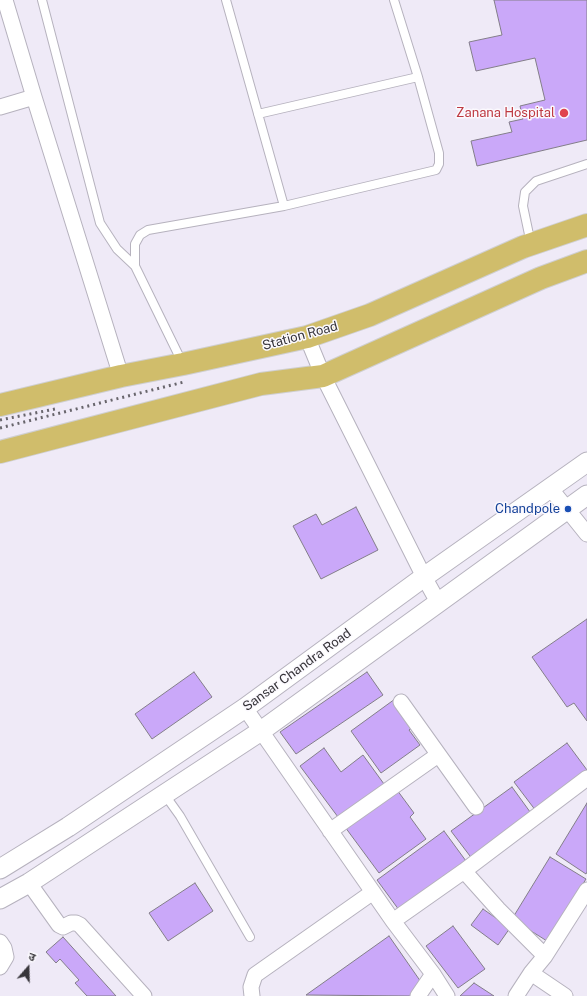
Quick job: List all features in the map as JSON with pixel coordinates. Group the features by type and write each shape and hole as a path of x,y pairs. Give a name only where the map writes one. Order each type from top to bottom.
{"main road":[{"name":"Station Road","path":"0,405 121,376 307,337 370,315 531,244 587,225"},
{"path":"0,452 261,384 323,376 541,278 587,261"}],"street":[{"path":"5,0 121,376"},
{"path":"0,107 34,97"},
{"path":"307,337 323,376 438,602"},
{"name":"Sansar Chandra Road","path":"0,869 68,828 245,708 424,577 587,462"},
{"path":"550,488 587,534"},
{"path":"0,899 29,883 261,731 587,495"},
{"path":"401,702 476,807"},
{"path":"245,708 447,996"},
{"path":"330,831 438,755"},
{"path":"393,920 464,870 587,778"},
{"path":"464,870 498,909 544,956"},
{"path":"29,883 59,926 63,927 71,923 80,925 144,996"},
{"path":"516,996 587,890"},
{"path":"252,996 251,987 255,975 373,892"},
{"path":"0,942 4,948 6,958 0,967"},
{"path":"531,973 565,996"},
{"path":"418,996 433,974"}],"lane":[{"path":"42,0 100,223 117,249 135,266 183,364"},
{"path":"226,0 284,206"},
{"path":"135,266 135,244 140,235 148,230 284,206 436,170 439,164 439,153 418,77 394,0"},
{"path":"258,114 418,77"},
{"path":"531,244 523,206 525,192 536,181 587,164"},
{"path":"165,795 180,816 250,937"}],"building":[{"path":"494,0 587,0 587,140 477,166 471,141 512,132 509,122 523,119 520,106 545,100 535,58 476,71 469,42 502,35"},
{"path":"356,507 378,550 321,579 293,526 316,514 322,525"},
{"path":"587,619 587,721 574,703 567,707 532,657"},
{"path":"194,672 212,697 152,739 135,714"},
{"path":"367,672 383,695 296,754 280,732"},
{"path":"395,699 414,726 409,730 420,745 381,773 351,731"},
{"path":"567,743 587,770 587,774 536,811 514,782"},
{"path":"324,748 341,772 363,755 384,784 338,817 300,766"},
{"path":"512,787 533,816 473,860 451,831"},
{"path":"397,790 414,813 410,817 426,839 379,873 345,827"},
{"path":"587,803 587,872 586,874 556,854"},
{"path":"444,831 466,861 399,910 377,880"},
{"path":"550,857 586,879 547,941 512,919"},
{"path":"195,883 213,911 168,941 149,913"},
{"path":"483,909 510,928 498,945 471,925"},
{"path":"453,926 485,969 458,988 426,946"},
{"path":"389,936 421,982 412,996 306,995"},
{"path":"63,937 116,996 87,996 75,983 79,980 60,959 56,963 46,952"},
{"path":"474,983 494,996 460,996"}],"railway":[{"path":"0,428 184,382"},
{"path":"0,420 55,409"}],"place":[{"name":"Zanana Hospital","path":"564,113"},
{"name":"Chandpole","path":"568,509"}]}
